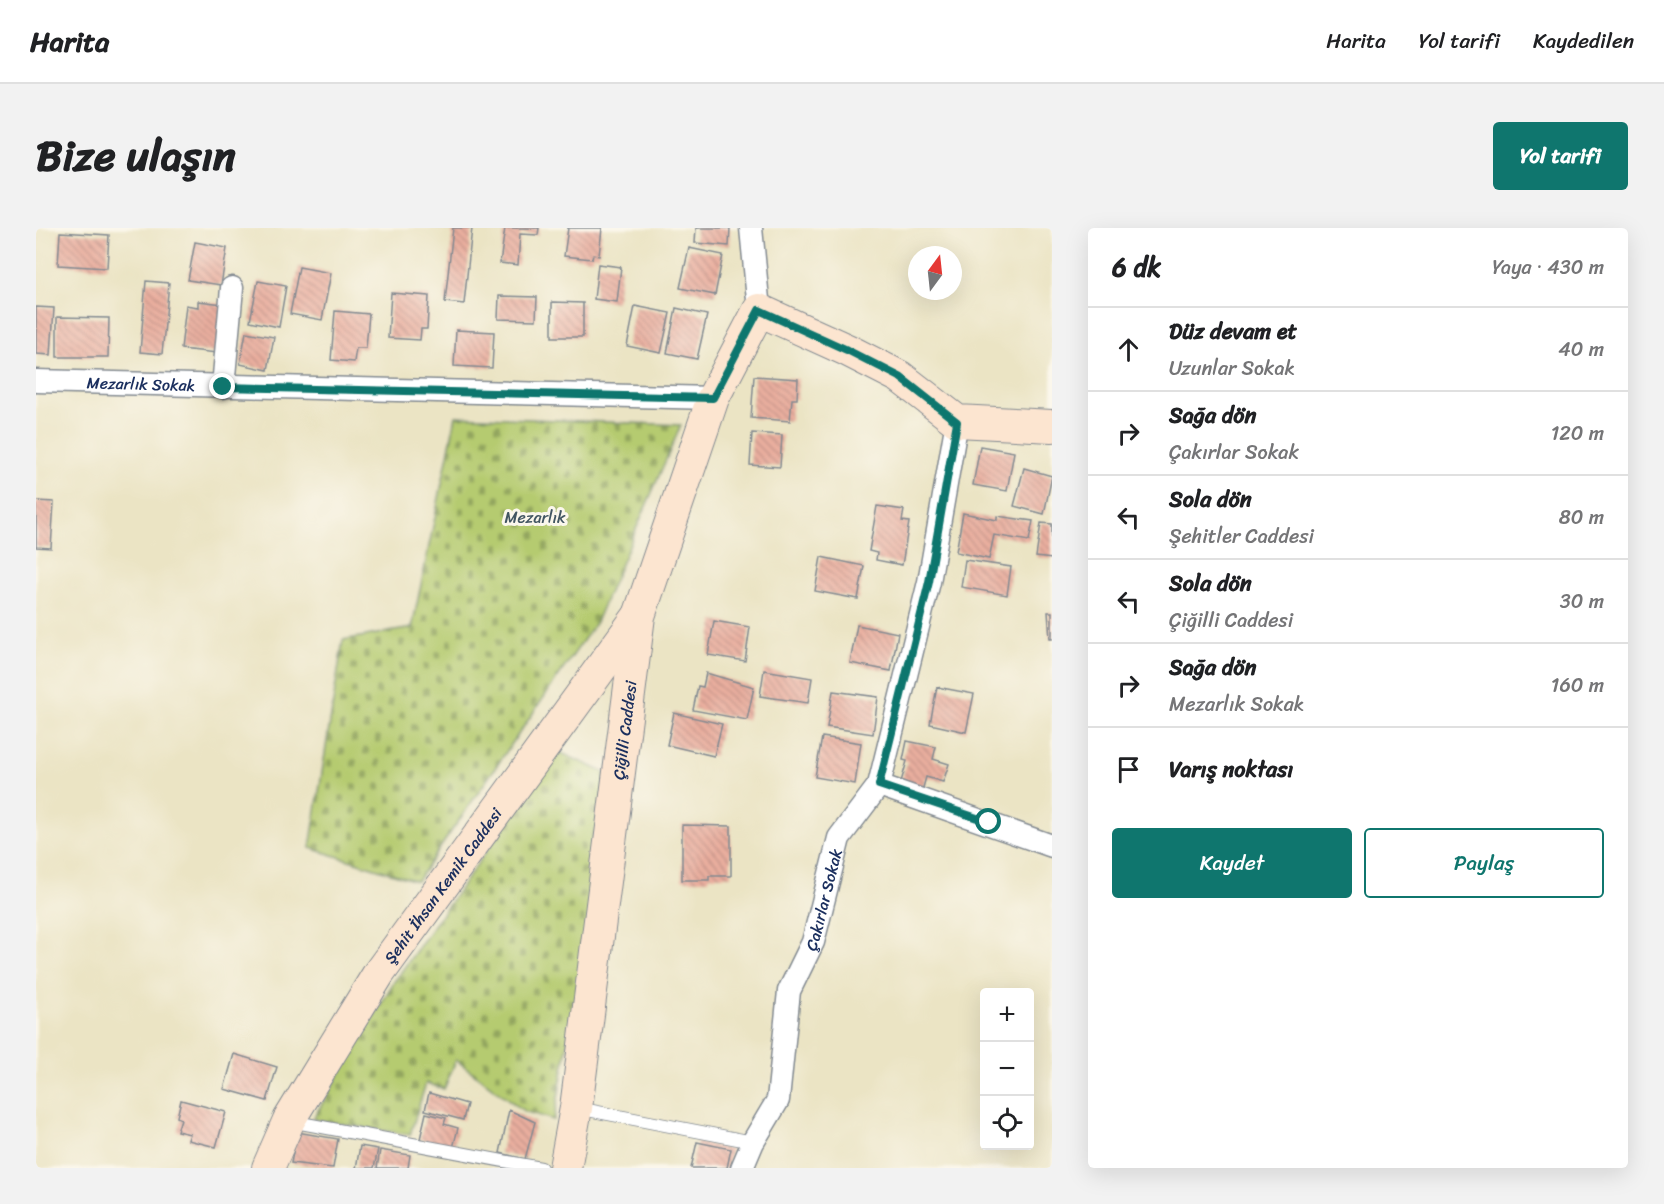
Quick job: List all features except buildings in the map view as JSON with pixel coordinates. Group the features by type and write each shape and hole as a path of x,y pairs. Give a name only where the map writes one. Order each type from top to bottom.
{"street":[{"path":"751,228 759,310 900,377 957,422 1052,426"},
{"path":"223,387 232,288"},
{"name":"Çiğilli Caddesi","path":"565,1168 576,1108 639,615 713,398 759,310"},
{"name":"Mezarlık Sokak","path":"36,381 713,398"},
{"name":"Çakırlar Sokak","path":"742,1168 753,1143 778,1100 789,992 813,942 839,838 879,785 929,582 957,422"},
{"name":"Şehit İhsan Kemik Caddesi","path":"273,1167 289,1120 379,973 639,615"},
{"path":"879,785 1052,846"}],"lane":[{"path":"576,1108 753,1143"},
{"path":"289,1120 541,1168"}],"green space":[{"name":"Mezarlık","path":"456,416 681,425 596,622 417,881 310,848 343,640 412,628"},
{"path":"557,751 608,774 592,906 554,1120 524,1111 456,1060 444,1089 426,1083 410,1135 313,1119 394,982"}],"route":[{"path":"223,387 713,398 759,310 900,377 957,422 929,582 879,785 989,822"}]}
